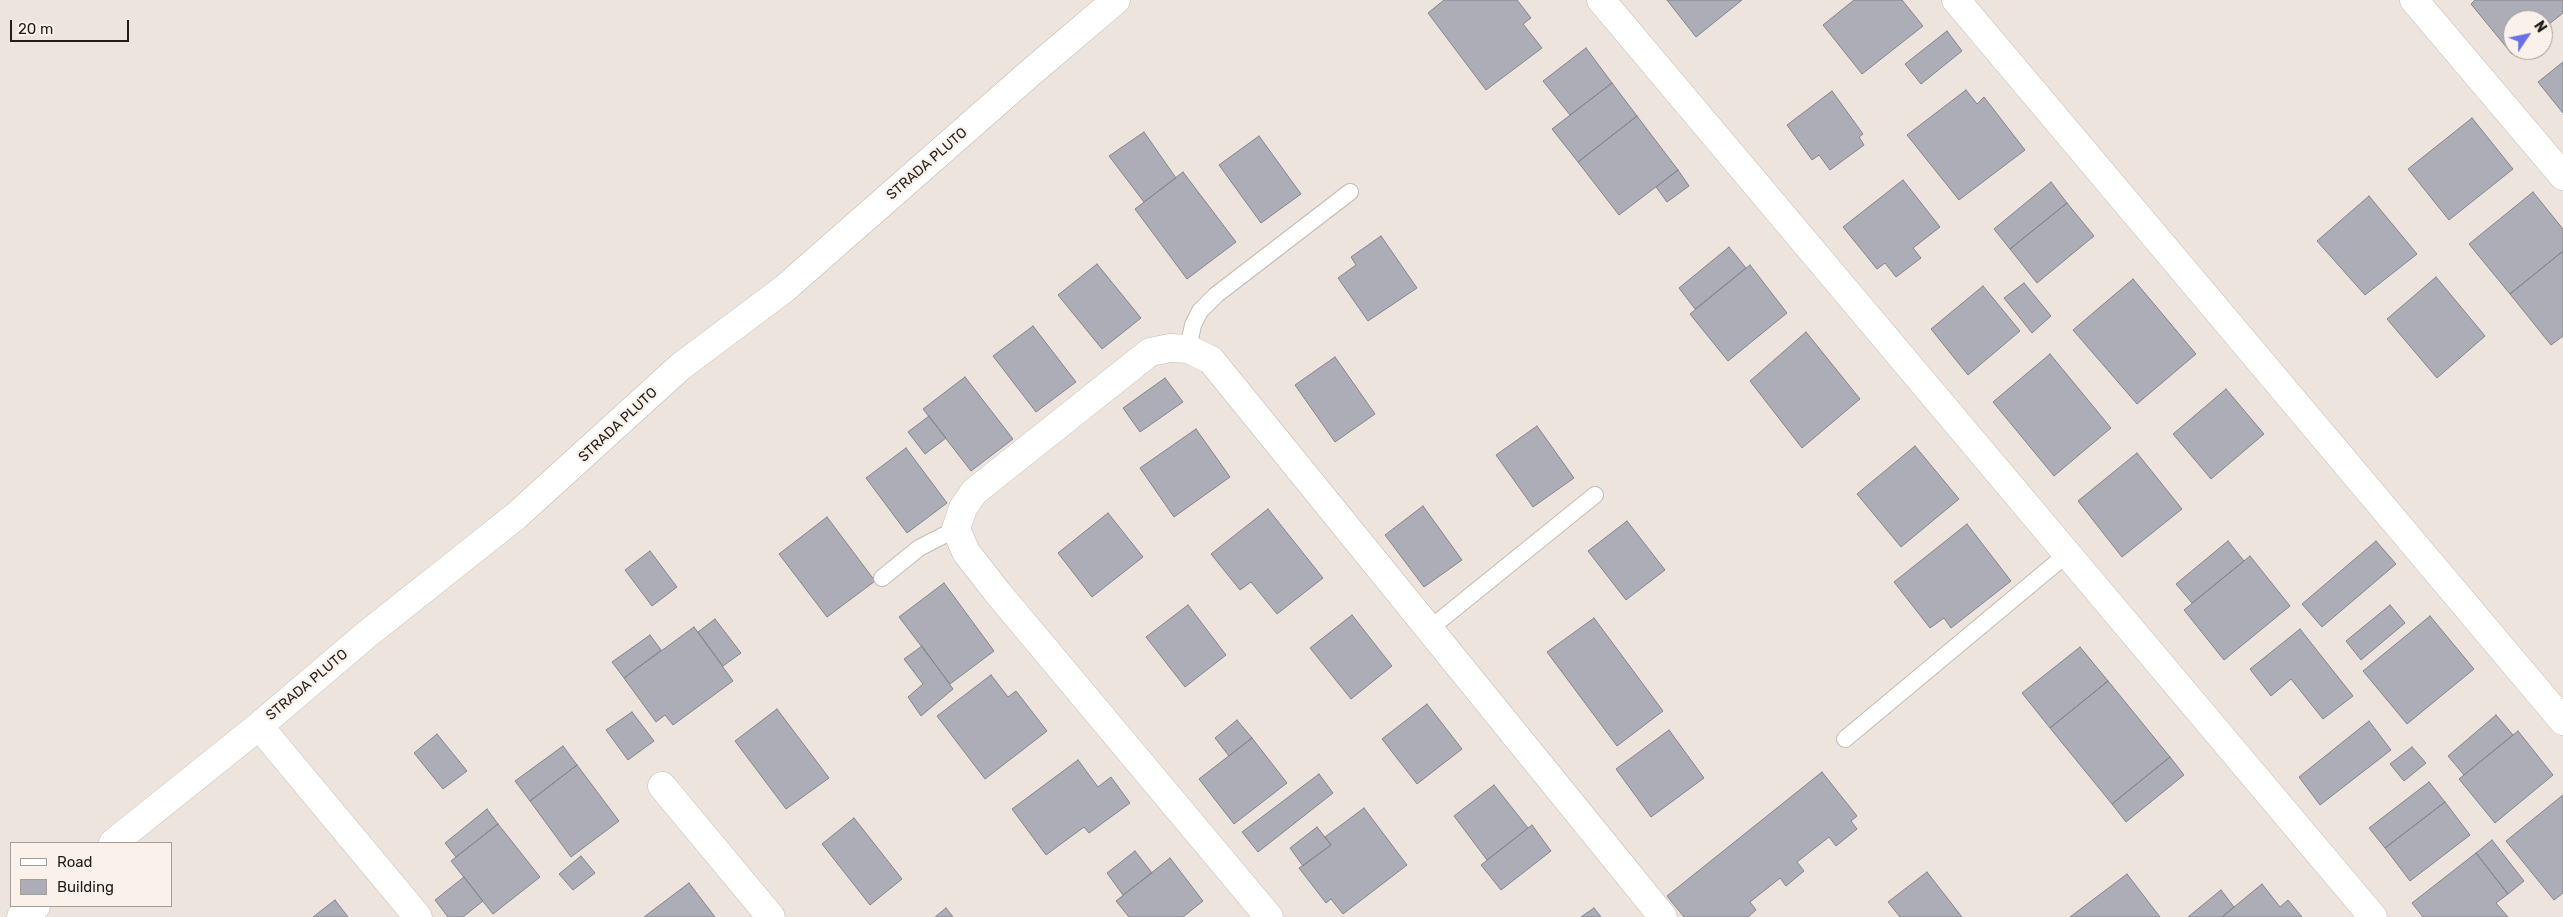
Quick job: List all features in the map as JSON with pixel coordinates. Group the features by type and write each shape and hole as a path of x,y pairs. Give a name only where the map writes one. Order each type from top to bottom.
{"street":[{"name":"STRADA PLUTO","path":"114,842 259,726 366,635 516,516 680,367 784,289 1116,0"},
{"path":"1601,0 2372,917"},
{"path":"1956,0 2563,721"},
{"path":"2414,0 2563,176"},
{"path":"1268,917 997,592 966,552 956,530 963,508 974,492 1150,352 1170,348 1188,349 1211,360 1428,630 1663,917"},
{"path":"259,726 418,917"},
{"path":"662,786 771,917"},
{"path":"21,917 35,907"}],"lane":[{"path":"1188,349 1193,325 1200,311 1216,295 1350,192"},
{"path":"1428,630 1594,495"},
{"path":"882,578 920,548 956,530"},
{"path":"1845,739 2067,554"}],"building":[{"path":"1444,0 1517,0 1531,18 1523,24 1542,48 1486,90 1428,13"},
{"path":"1667,0 1742,0 1696,37"},
{"path":"1854,0 1902,0 1923,26 1862,74 1823,25"},
{"path":"2475,0 2563,0 2563,13 2553,21 2553,10 2503,10 2503,43 2471,4"},
{"path":"1947,31 1962,51 1921,84 1905,64"},
{"path":"1586,48 1612,83 1570,115 1543,81"},
{"path":"2563,62 2563,113 2538,82"},
{"path":"1612,83 1637,116 1578,162 1552,129"},
{"path":"1966,90 1977,104 1984,97 2025,150 1959,200 1907,135"},
{"path":"1832,91 1863,134 1859,137 1864,145 1830,170 1819,155 1812,160 1787,125"},
{"path":"1637,116 1678,170 1619,215 1578,162"},
{"path":"2472,118 2513,169 2449,220 2408,169"},
{"path":"1144,132 1176,178 1144,202 1109,156"},
{"path":"1259,136 1301,194 1261,223 1219,165"},
{"path":"1678,170 1689,186 1667,202 1656,187"},
{"path":"1183,172 1236,242 1187,279 1135,209"},
{"path":"1903,180 1940,227 1913,248 1921,258 1896,277 1885,263 1877,269 1843,227"},
{"path":"2051,182 2067,203 2010,249 1994,229"},
{"path":"2533,192 2563,229 2563,251 2510,294 2469,244"},
{"path":"2369,196 2417,254 2365,295 2317,241"},
{"path":"2067,203 2094,236 2037,283 2010,249"},
{"path":"1381,236 1417,288 1368,321 1338,278 1356,265 1351,257"},
{"path":"1729,247 1746,268 1695,309 1679,288"},
{"path":"2563,251 2563,336 2551,345 2510,294"},
{"path":"1097,264 1141,318 1102,349 1058,295"},
{"path":"1750,265 1787,313 1728,361 1690,314"},
{"path":"2436,277 2485,336 2437,378 2387,319"},
{"path":"2133,279 2196,354 2137,404 2073,330"},
{"path":"2024,283 2051,316 2032,333 2004,298"},
{"path":"1983,286 2020,331 1968,375 1931,329"},
{"path":"1033,326 1076,382 1036,412 993,356"},
{"path":"1806,332 1860,399 1802,448 1750,381"},
{"path":"2050,354 2111,428 2054,476 1993,402"},
{"path":"1335,357 1375,414 1335,442 1295,385"},
{"path":"965,377 1013,439 971,471 923,409"},
{"path":"1165,378 1183,402 1140,432 1123,408"},
{"path":"2226,389 2264,434 2211,479 2173,434"},
{"path":"929,416 946,438 925,454 908,432"},
{"path":"1537,426 1574,478 1533,507 1496,455"},
{"path":"1196,429 1230,477 1174,517 1140,468"},
{"path":"1915,446 1959,499 1901,547 1857,494"},
{"path":"906,448 947,503 907,533 866,478"},
{"path":"2137,453 2182,509 2122,557 2078,501"},
{"path":"1423,506 1462,560 1424,587 1385,535"},
{"path":"1268,509 1323,578 1277,614 1251,582 1240,590 1211,554"},
{"path":"1108,513 1143,557 1092,597 1058,553"},
{"path":"827,517 875,581 827,617 779,554"},
{"path":"1627,521 1665,570 1626,600 1588,551"},
{"path":"1967,524 2011,581 1951,628 1944,618 1930,628 1894,582"},
{"path":"2228,541 2244,561 2192,603 2176,584"},
{"path":"2376,541 2396,564 2322,627 2302,604"},
{"path":"650,551 677,587 652,606 625,570"},
{"path":"2250,556 2290,606 2224,660 2184,610"},
{"path":"944,583 994,651 950,684 899,617"},
{"path":"1188,605 1226,655 1185,687 1146,637"},
{"path":"2390,605 2405,623 2361,660 2346,641"},
{"path":"1352,615 1392,666 1351,699 1310,648"},
{"path":"2430,616 2474,669 2407,724 2363,671"},
{"path":"1594,618 1663,711 1617,746 1547,652"},
{"path":"715,619 741,653 723,666 698,632"},
{"path":"694,627 733,681 673,725 665,715 656,722 624,678"},
{"path":"2300,629 2353,696 2323,719 2291,679 2271,696 2250,669"},
{"path":"650,635 661,650 624,678 612,662"},
{"path":"922,646 953,689 921,716 908,697 923,684 904,659"},
{"path":"2080,647 2108,681 2050,728 2022,693"},
{"path":"991,675 1008,697 1016,691 1047,731 985,779 937,716"},
{"path":"2108,681 2170,757 2112,804 2050,728"},
{"path":"1427,704 1462,749 1417,784 1382,739"},
{"path":"777,709 829,778 786,809 735,741"},
{"path":"632,712 654,741 628,760 606,730"},
{"path":"2496,715 2513,735 2464,775 2448,756"},
{"path":"1237,720 1252,738 1229,756 1215,738"},
{"path":"2369,721 2391,750 2320,805 2299,777"},
{"path":"1669,730 1704,778 1651,817 1616,769"},
{"path":"2518,731 2553,775 2495,823 2459,779"},
{"path":"437,734 467,771 443,789 414,753"},
{"path":"1252,738 1287,783 1234,824 1199,779"},
{"path":"563,746 577,765 530,801 515,781"},
{"path":"2412,747 2426,763 2404,781 2390,764"},
{"path":"2170,757 2184,775 2126,822 2112,804"},
{"path":"1078,760 1098,787 1111,777 1130,803 1089,833 1084,827 1046,855 1012,809"},
{"path":"577,765 619,821 571,857 530,801"},
{"path":"1822,772 1857,816 1851,821 1857,829 1836,846 1829,837 1797,862 1804,871 1786,886 1780,878 1750,902 1756,910 1748,917 1684,917 1667,896"},
{"path":"1319,774 1333,793 1258,852 1242,832"},
{"path":"2429,782 2445,802 2385,848 2369,828"},
{"path":"1494,785 1528,828 1487,860 1454,816"},
{"path":"2563,795 2563,893 2554,900 2506,841"},
{"path":"2445,802 2470,835 2410,881 2385,848"},
{"path":"1364,808 1407,865 1343,914 1331,899 1326,903 1299,868 1331,845 1325,837"},
{"path":"487,809 498,824 456,857 445,843"},
{"path":"854,818 902,879 870,905 822,844"},
{"path":"498,824 540,877 493,914 451,861"},
{"path":"1532,825 1551,851 1501,890 1481,865"},
{"path":"1317,827 1331,845 1303,866 1290,848"},
{"path":"2492,840 2524,881 2508,894 2476,853"},
{"path":"1135,851 1152,873 1123,895 1107,873"},
{"path":"2476,853 2508,894 2496,903 2508,917 2423,917 2412,903"},
{"path":"581,856 595,873 573,890 559,874"},
{"path":"1170,858 1203,901 1183,917 1129,917 1116,901"},
{"path":"1927,872 1962,917 1900,917 1888,902"},
{"path":"2127,874 2160,917 2070,917"},
{"path":"464,877 483,901 463,917 448,917 435,900"},
{"path":"689,883 715,917 644,917"},
{"path":"2262,884 2280,907 2288,900 2302,917 2222,917"},
{"path":"2221,890 2234,907 2222,917 2188,917"},
{"path":"335,900 348,917 313,917"},
{"path":"946,908 953,917 935,917"},
{"path":"1594,908 1601,917 1581,917"}]}
